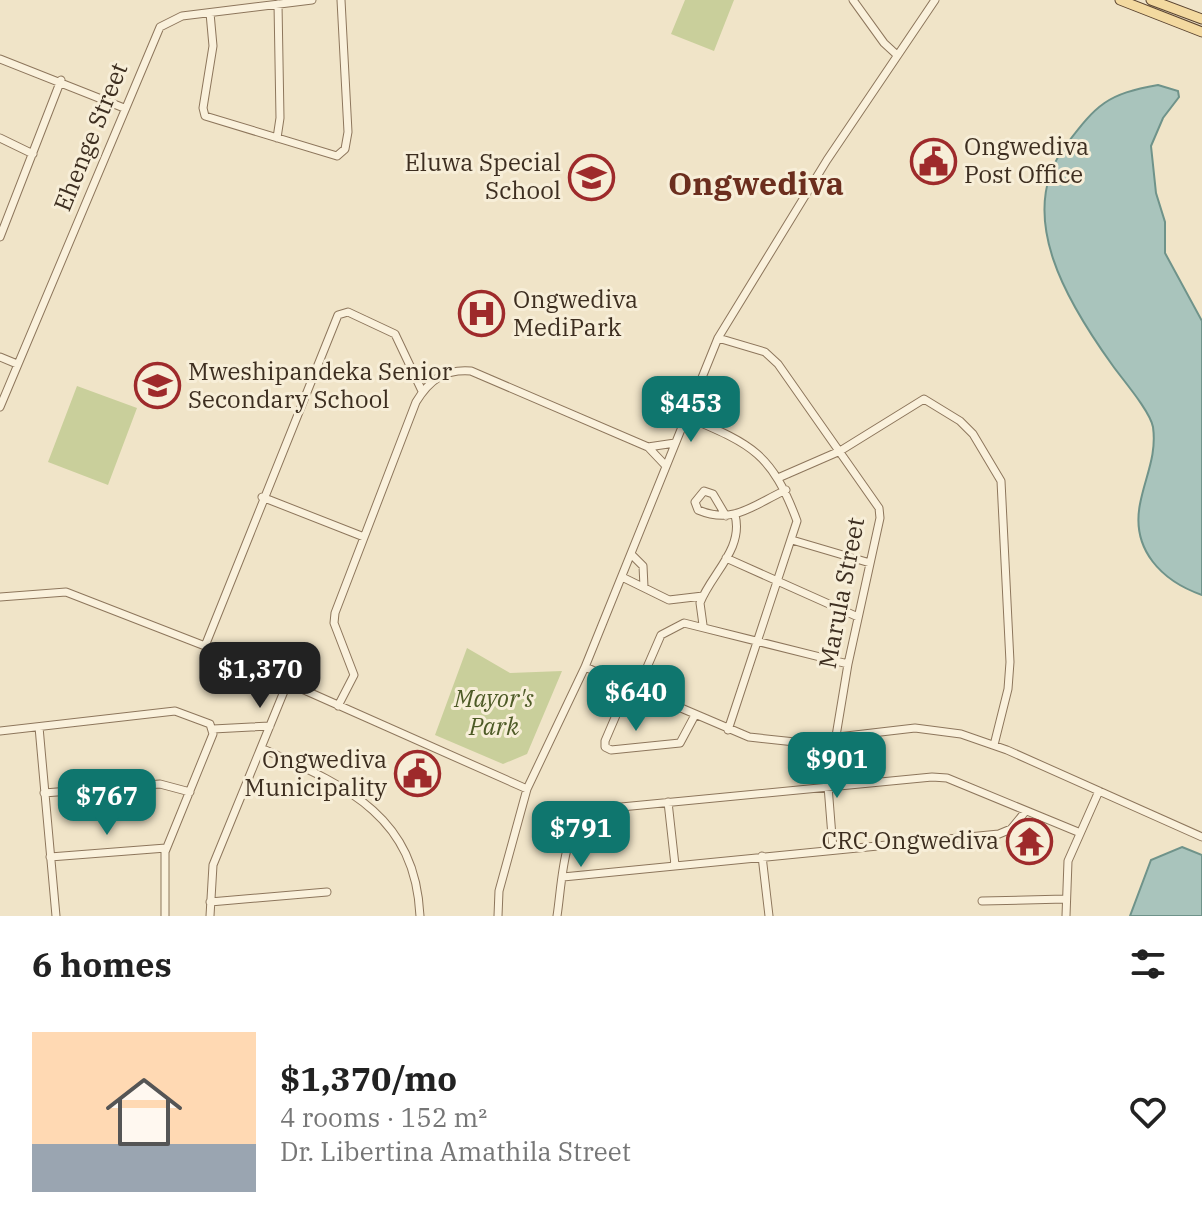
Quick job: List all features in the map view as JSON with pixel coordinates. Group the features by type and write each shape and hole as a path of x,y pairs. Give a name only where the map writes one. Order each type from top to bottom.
{"main road":[{"path":"1120,0 1202,32"},
{"path":"1151,0 1200,16"}],"street":[{"name":"Ehenge Street","path":"0,407 160,27 172,19 312,0"},
{"path":"210,13 213,46 203,108 205,116 337,156 345,149 348,132 341,0"},
{"path":"853,0 884,43 897,55"},
{"path":"498,916 499,891 527,789 585,667 718,338 827,160 935,0"},
{"path":"277,138 280,118 278,4"},
{"path":"1189,27 1200,16"},
{"path":"0,59 61,80 124,108"},
{"path":"0,237 61,80"},
{"path":"0,138 33,154"},
{"path":"205,646 262,497 338,315 348,312 395,334 422,391"},
{"name":"Marula Street","path":"718,338 765,352 771,358 879,508 880,518 848,664 836,736"},
{"path":"0,357 17,364"},
{"path":"338,706 354,675 334,616 416,402 434,379 453,369 471,371 648,447 666,466"},
{"path":"778,478 840,451 924,399 960,421 995,464 1001,481 1010,662 1008,689 994,745"},
{"path":"685,416 747,443 786,490 797,521 728,730"},
{"path":"648,447 675,443"},
{"path":"703,625 703,596 726,558 737,531 730,516 713,494 704,491 698,494 695,502 698,510 717,518 730,516 786,490"},
{"path":"262,497 364,537"},
{"path":"792,540 870,563"},
{"path":"631,554 643,566 644,587"},
{"path":"726,558 858,617"},
{"path":"622,577 669,600 703,596"},
{"path":"0,597 66,592 205,646 527,789"},
{"path":"695,715 680,743 611,750 605,747 605,741 661,635 684,623 703,625 848,664"},
{"path":"585,667 749,737 795,742 927,729 961,734 994,745 1202,837"},
{"path":"210,916 213,865 287,684"},
{"path":"0,731 175,711 206,721 213,729"},
{"path":"213,729 270,726"},
{"path":"39,727 56,916"},
{"path":"164,916 166,848 213,729"},
{"path":"261,748 356,794 377,812 392,830 413,869 420,916"},
{"path":"557,916 576,826 590,810 886,779 947,778 1078,832"},
{"path":"44,793 160,784 190,792"},
{"path":"828,786 833,849"},
{"path":"1066,916 1068,861 1078,832 1099,791"},
{"path":"668,802 675,865"},
{"path":"563,877 999,834 1011,829 1025,812"},
{"path":"50,857 166,848"},
{"path":"762,856 769,916"},
{"path":"210,902 327,892"},
{"path":"982,901 1065,899"}],"green space":[{"path":"685,0 734,0 714,51 671,34"},
{"path":"77,386 137,408 108,485 48,462"},
{"name":"Mayor's Park","path":"467,648 510,673 562,671 527,754 503,764 435,735"}],"water":[{"path":"1158,85 1178,91 1179,97 1163,118 1151,146 1156,193 1165,222 1165,253 1202,321 1202,595 1162,572 1145,549 1138,521 1152,457 1154,438 1151,420 1080,316 1053,259 1046,230 1045,200 1051,172 1066,145 1104,103 1126,92"},
{"path":"1182,847 1202,855 1202,916 1130,916 1151,860"}],"place":[{"name":"Ongwediva Post Office","path":"933,161"},
{"name":"Eluwa Special School","path":"592,177"},
{"name":"Ongwediva MediPark","path":"482,314"},
{"name":"Mweshipandeka Senior Secondary School","path":"157,386"},
{"name":"Ongwediva Municipality","path":"418,774"},
{"name":"CRC Ongwediva","path":"1030,841"}],"district":[{"name":"Ongwediva","path":"756,184"}]}
